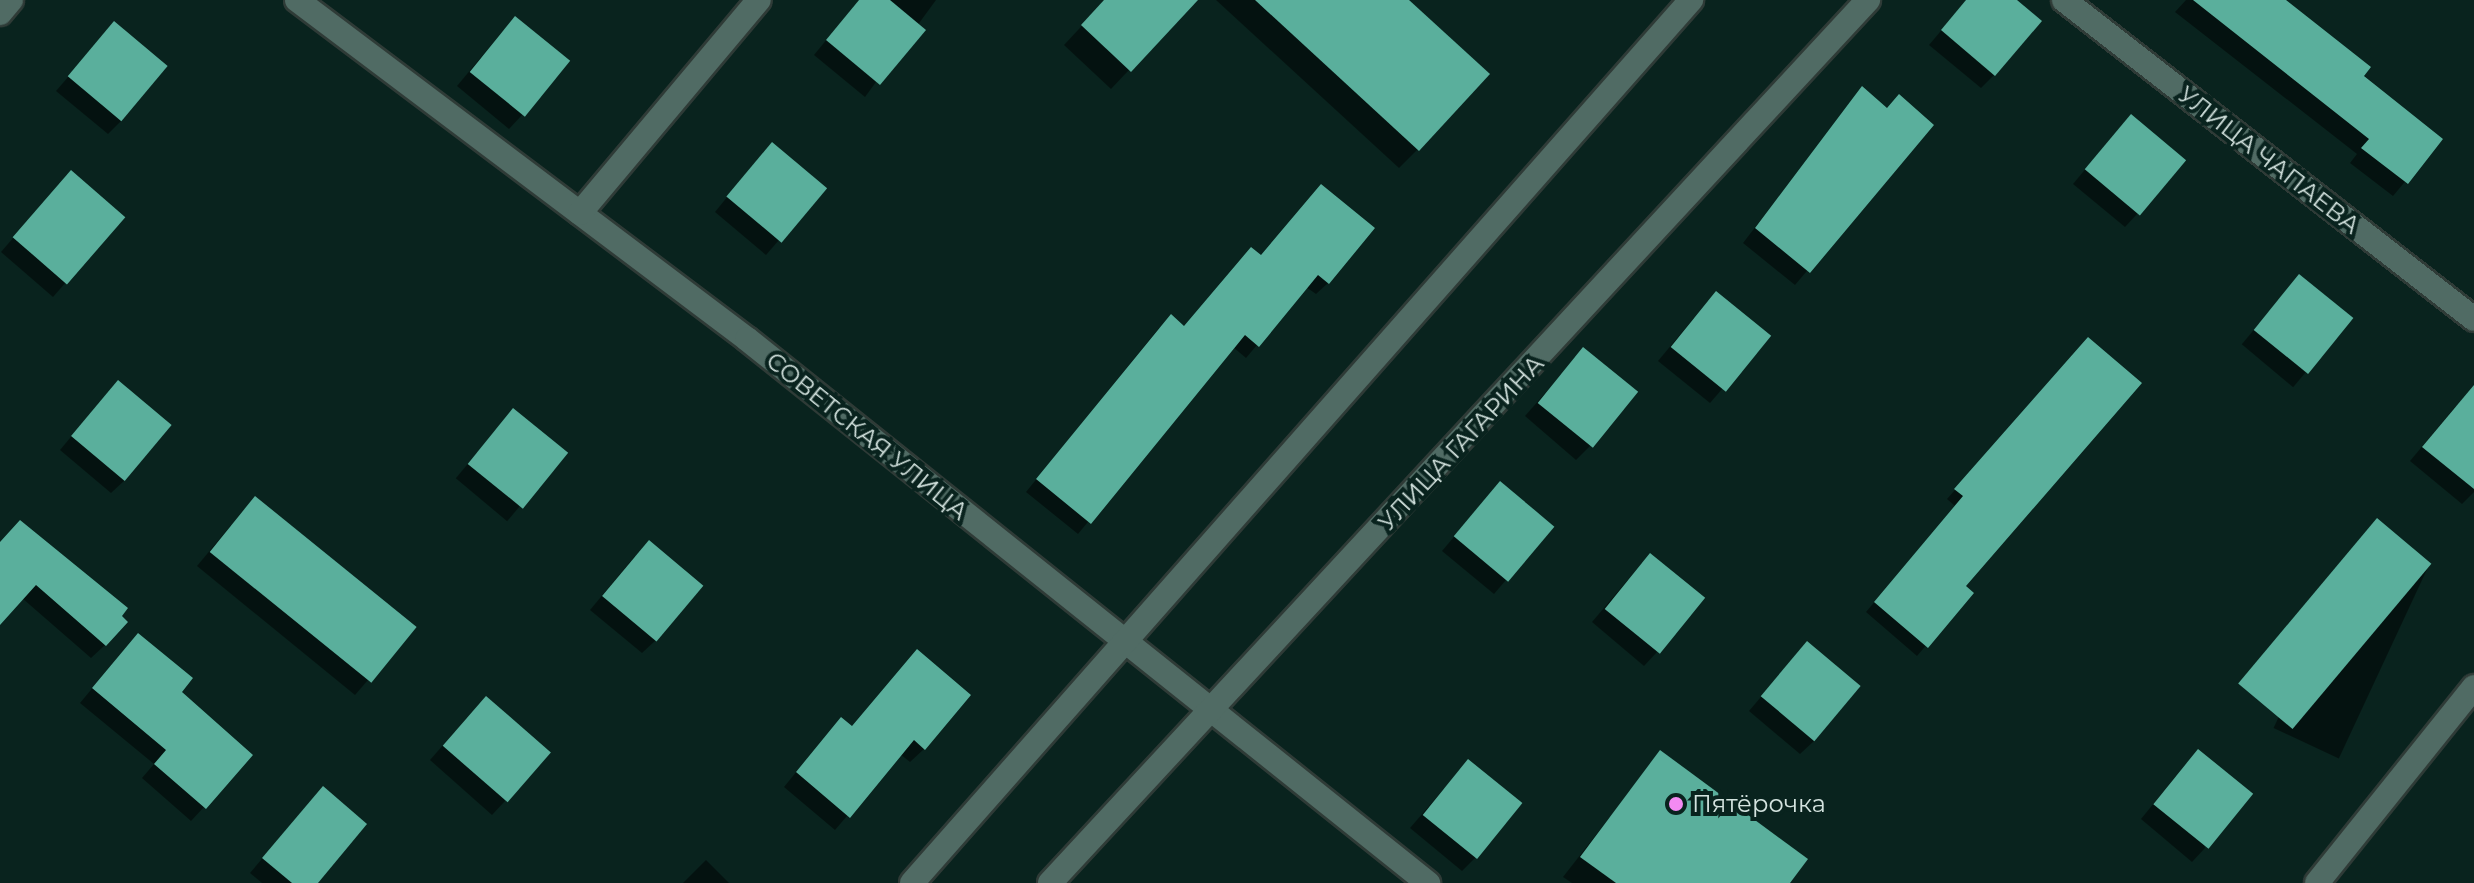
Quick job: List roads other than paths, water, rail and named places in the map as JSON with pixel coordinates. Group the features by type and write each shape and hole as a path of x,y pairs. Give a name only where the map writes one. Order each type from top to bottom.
{"street":[{"path":"0,13 11,0"},
{"name":"СОВЕТСКАЯ УЛИЦА","path":"297,0 580,213 1428,883"},
{"path":"580,213 759,0"},
{"path":"912,883 1691,0"},
{"name":"УЛИЦА ГАГАРИНА","path":"1050,883 1214,712 1868,0"},
{"name":"УЛИЦА ЧАПАЕВА","path":"2064,0 2474,319"},
{"path":"2317,883 2474,687"}],"place":[{"name":"Пятёрочка","path":"1676,804"}]}
